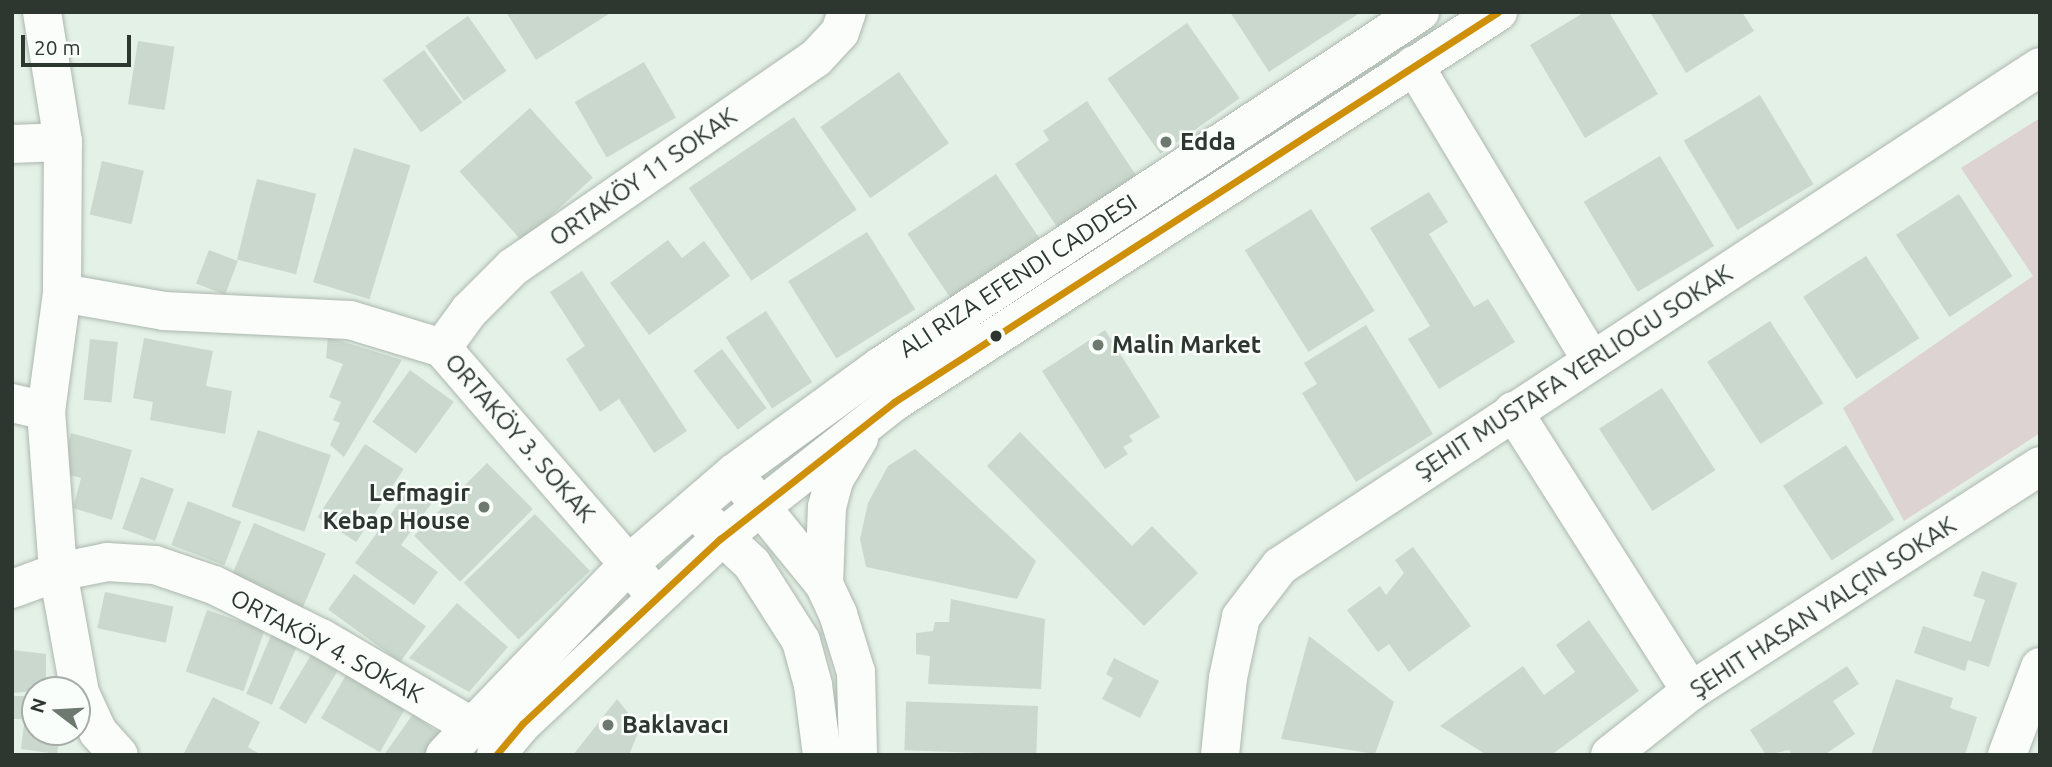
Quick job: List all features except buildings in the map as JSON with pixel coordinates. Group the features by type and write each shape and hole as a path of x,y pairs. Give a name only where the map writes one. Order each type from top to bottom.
{"street":[{"path":"42,12 63,142 62,293 29,407 80,693 97,732 119,755"},
{"name":"ORTAKÖY 11 SOKAK","path":"442,348 469,311 513,267 816,58 840,32 847,12"},
{"path":"445,755 469,725 631,562 693,505 734,473 881,366 1420,12"},
{"path":"496,755 720,539 870,422 1497,12"},
{"path":"1414,65 1591,360"},
{"name":"ŞEHIT MUSTAFA YERLIOGU SOKAK","path":"1220,755 1236,634 1250,600 1264,581 1295,555 2040,67"},
{"path":"12,144 63,142"},
{"name":"ORTAKÖY 3. SOKAK","path":"62,293 164,311 351,320 442,348 548,474 631,562 657,597"},
{"path":"1513,411 1692,691"},
{"path":"824,584 827,507 834,480 870,422"},
{"path":"1610,755 1692,691 2040,466"},
{"path":"734,473 824,584 856,672 858,755"},
{"path":"693,505 720,539 752,564 801,641 813,685 822,755"},
{"name":"ORTAKÖY 4. SOKAK","path":"12,589 58,572 107,562 155,565 214,585 321,638 469,725"},
{"path":"2007,755 2040,667"}],"shaded area":[{"path":"2040,118 2040,433 1904,521 1843,408 2033,276 1961,168"}],"transit line":[{"path":"496,755 522,724 720,539 894,402 1498,12"}],"place":[{"name":"Edda","path":"1166,142"},
{"name":"Malin Market","path":"1098,345"},
{"name":"Lefmagir Kebap House","path":"484,507"},
{"name":"Baklavacı","path":"608,725"}]}
